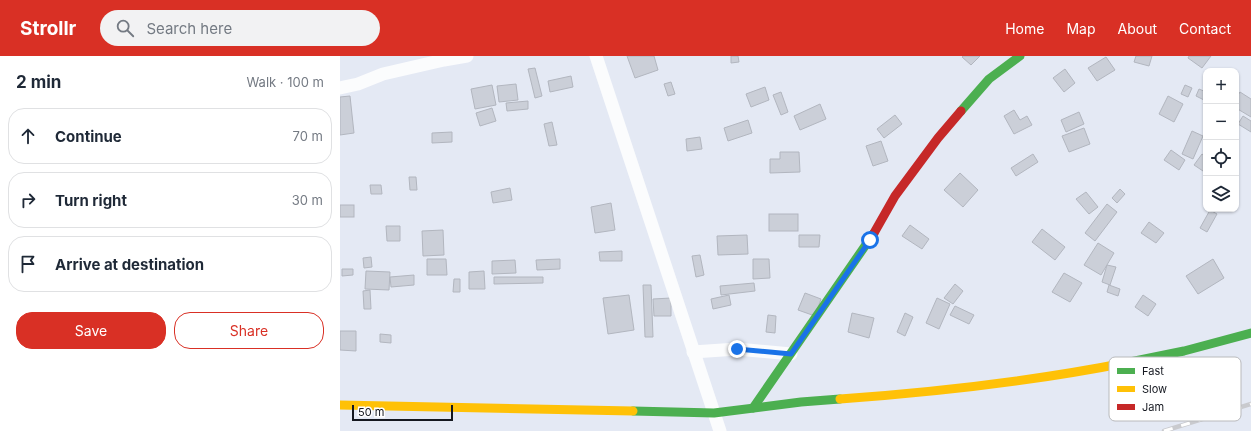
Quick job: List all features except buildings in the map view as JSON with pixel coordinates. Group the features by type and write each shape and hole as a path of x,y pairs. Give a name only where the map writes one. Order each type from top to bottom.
{"street":[{"path":"340,88 358,84 384,74 467,56"},
{"path":"596,56 720,431"},
{"path":"753,408 870,240 895,196 938,138 989,80 1020,56"},
{"path":"1154,357 1184,351 1251,333"},
{"path":"694,352 737,349 791,354"},
{"path":"340,405 714,413 801,402 918,393 1080,372 1109,366"}],"railway":[{"path":"1241,407 1251,404"},
{"path":"1164,431 1196,421"}],"traffic: fast":[{"path":"961,111 989,79 1020,56"},
{"path":"753,408 874,233"},
{"path":"1155,357 1184,351 1251,333"},
{"path":"633,411 714,413 801,402 840,399"}],"traffic: slow":[{"path":"840,399 986,385 1109,366"},
{"path":"340,405 633,411"}],"traffic: jam":[{"path":"874,233 895,196 938,138 961,111"}],"route":[{"path":"737,349 791,354 870,240"}]}
